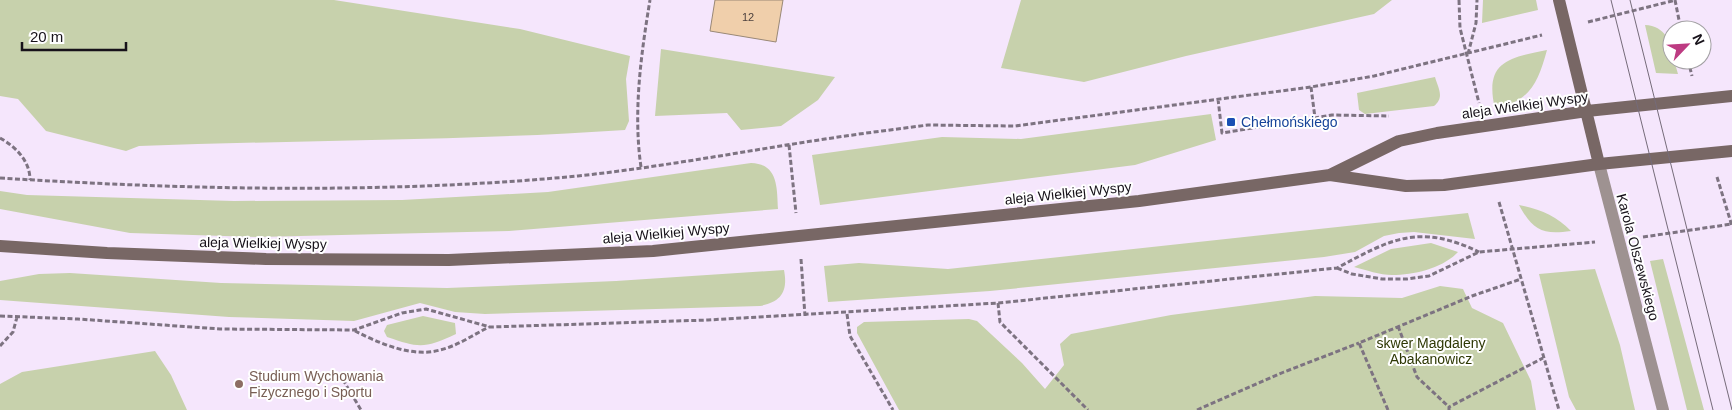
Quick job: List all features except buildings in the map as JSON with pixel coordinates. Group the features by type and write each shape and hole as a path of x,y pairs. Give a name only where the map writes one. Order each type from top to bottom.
{"main road":[{"name":"Karola Olszewskiego","path":"1559,0 1599,164"},
{"name":"aleja Wielkiej Wyspy","path":"1330,175 1399,142 1437,132 1586,111 1732,96"},
{"name":"aleja Wielkiej Wyspy","path":"0,246 107,253 275,259 449,260 653,251 1139,201 1330,175 1406,186 1444,184 1599,164 1732,150"}],"street":[{"name":"Karola Olszewskiego","path":"1599,164 1663,410"}],"path":[{"path":"641,167 638,128 642,61 650,0"},
{"path":"1459,0 1460,28 1468,55"},
{"path":"1468,55 1476,23 1477,0"},
{"path":"1589,21 1675,0 1680,20"},
{"path":"0,178 126,185 247,188 396,186 517,180 641,167 928,125 1015,126 1311,87 1374,76 1468,55 1543,34"},
{"path":"1311,87 1315,118"},
{"path":"1218,99 1222,132 1315,118 1352,115 1362,117 1395,116"},
{"path":"1470,104 1479,102"},
{"path":"0,138 23,157 30,168 30,180"},
{"path":"790,145 796,210"},
{"path":"1500,204 1559,410"},
{"path":"0,316 78,318 220,329 354,330 402,313 426,309 490,327 847,314 998,303 1337,268 1382,279 1406,279 1429,276 1479,252 1618,240 1732,225"},
{"path":"1337,268 1376,246 1414,237 1460,243 1479,252"},
{"path":"801,264 805,316"},
{"path":"1196,410 1398,326 1521,279"},
{"path":"998,303 1000,322 1088,410"},
{"path":"847,314 850,336 893,410"},
{"path":"0,346 13,332 17,317"},
{"path":"1398,326 1417,377 1449,409 1543,358"},
{"path":"354,330 412,352 425,353 441,350 490,327"},
{"path":"1359,343 1388,410"},
{"path":"340,373 361,410"}],"green space":[{"path":"0,0 334,0 520,29 630,56 626,79 629,121 625,130 564,134 139,146 126,151 46,131 18,99 0,96"},
{"path":"1021,0 1392,0 1374,14 1186,56 1084,82 1001,68"},
{"path":"1483,0 1536,0 1538,10 1482,23"},
{"path":"1645,25 1658,28 1662,32 1662,70 1677,70 1678,74 1656,73"},
{"path":"661,49 835,77 818,100 781,126 741,130 727,113 655,116"},
{"path":"1547,50 1540,72 1531,89 1517,101 1495,109 1492,93 1493,81 1496,72 1502,65 1521,56"},
{"path":"1435,77 1440,96 1434,106 1365,114 1359,110 1357,93"},
{"path":"1211,114 1216,140 1135,165 820,205 812,155 942,137 1021,139"},
{"path":"751,163 760,164 771,172 776,185 778,209 509,231 258,237 130,233 0,209 0,191 27,195 234,201 402,200 548,192"},
{"path":"1519,205 1547,214 1560,221 1571,231 1553,232 1534,226"},
{"path":"1468,213 1475,239 1414,232 1399,233 1384,236 1355,252 1324,257 990,291 828,302 824,266 859,263 948,269"},
{"path":"1431,243 1458,252 1452,258 1437,266 1410,274 1387,275 1354,267 1391,249"},
{"path":"1663,259 1704,410 1687,410 1650,261"},
{"path":"1595,269 1620,345 1635,410 1576,410 1569,397 1539,274"},
{"path":"784,270 785,284 782,294 774,302 760,306 485,314 455,312 420,303 354,321 229,317 0,300 0,281 39,274 70,273 221,283 447,288 616,281"},
{"name":"skwer Magdaleny Abakanowicz","path":"1440,286 1463,289 1472,308 1503,323 1531,381 1536,410 899,410 857,333 857,327 864,322 969,319 977,321 1022,363 1045,389 1064,365 1060,344 1071,334 1171,315 1315,296 1402,298"},
{"path":"423,316 455,323 456,334 429,344 414,345 387,337 384,331 387,325"},
{"path":"155,351 171,375 187,410 0,410 0,384 22,372"}],"tram line":[{"path":"1611,0 1713,410"},
{"path":"1630,0 1732,410"}],"place":[{"name":"Chełmońskiego","path":"1231,122"},
{"name":"Studium Wychowania Fizycznego i Sportu","path":"239,384"}]}
